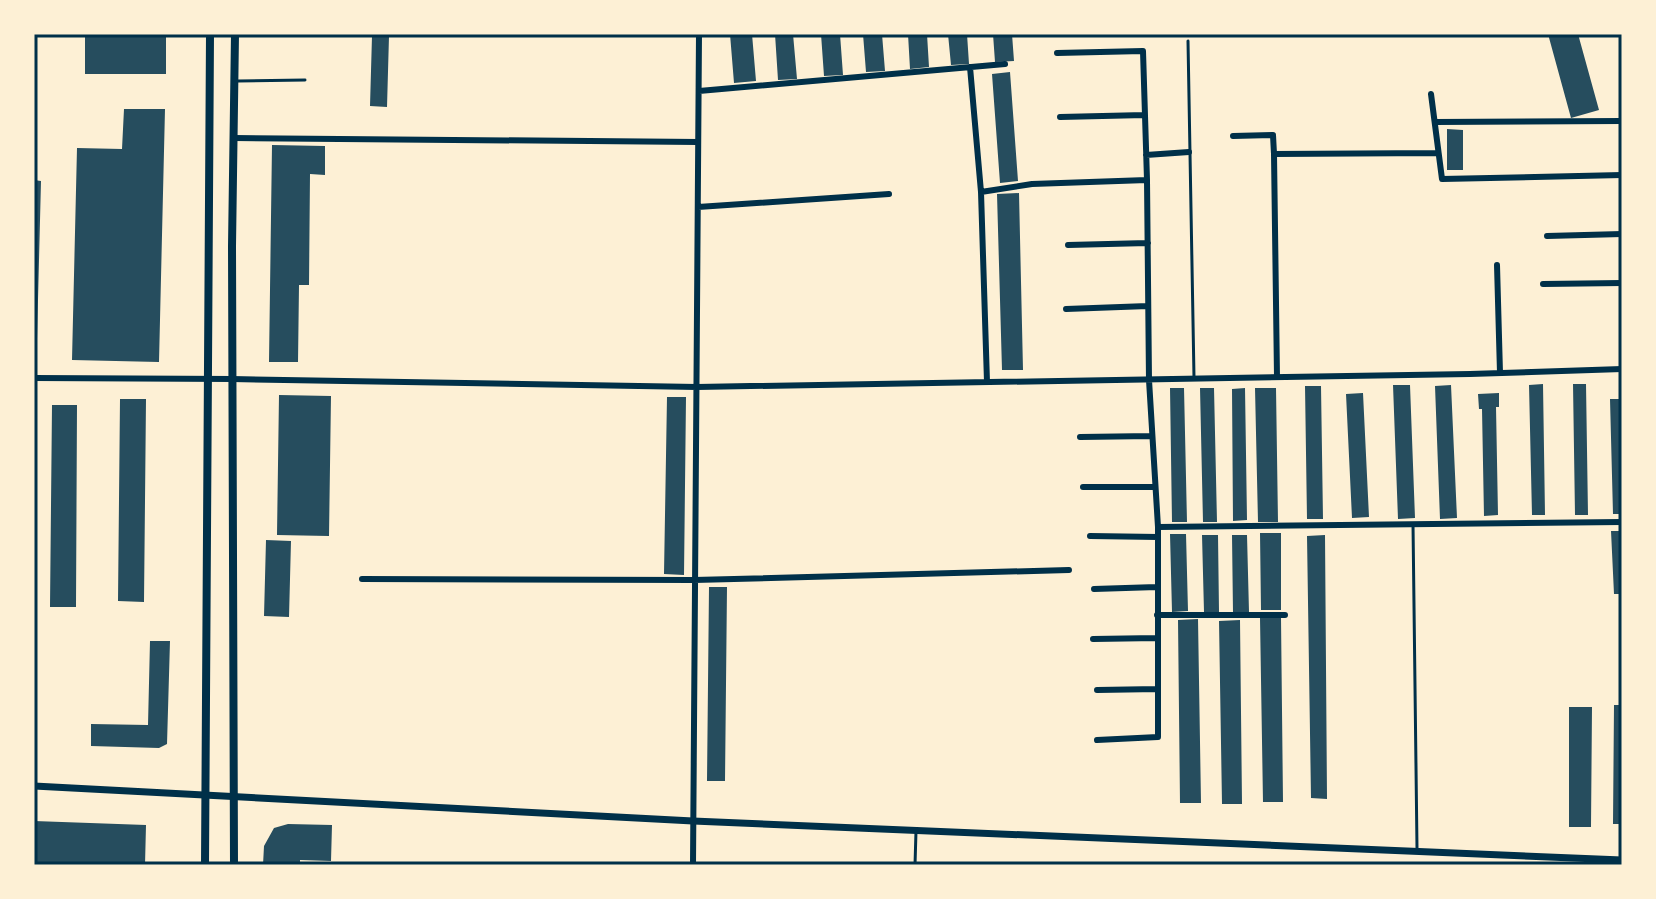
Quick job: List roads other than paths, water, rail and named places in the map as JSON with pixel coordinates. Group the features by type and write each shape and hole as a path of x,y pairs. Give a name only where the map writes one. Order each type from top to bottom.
{"main road":[{"path":"205,865 210,34"},
{"path":"234,865 232,379 235,34"}],"street":[{"path":"693,865 699,34"},
{"path":"1057,53 1143,51 1149,380 1158,527 1158,737 1097,740"},
{"path":"699,91 1005,64"},
{"path":"970,67 981,192 987,382"},
{"path":"1431,94 1442,179 1622,175"},
{"path":"1060,117 1145,115"},
{"path":"1435,122 1622,121"},
{"path":"1233,136 1273,135 1277,377"},
{"path":"234,138 698,142"},
{"path":"1146,155 1189,152"},
{"path":"1274,154 1438,153"},
{"path":"981,192 1032,184 1147,180"},
{"path":"698,207 889,194"},
{"path":"1547,236 1622,234"},
{"path":"1068,245 1148,243"},
{"path":"1497,265 1500,373"},
{"path":"1543,284 1622,283"},
{"path":"1066,309 1148,306"},
{"path":"34,378 697,387 1622,369"},
{"path":"1080,437 1152,436"},
{"path":"1083,487 1155,487"},
{"path":"1158,527 1622,522"},
{"path":"1090,536 1158,537"},
{"path":"362,579 694,580 1069,570"},
{"path":"1094,589 1157,587"},
{"path":"1157,615 1285,615"},
{"path":"1093,639 1157,638"},
{"path":"1097,690 1158,689"},
{"path":"34,786 693,821 1622,860"}],"lane":[{"path":"1188,41 1194,379"},
{"path":"234,81 305,80"},
{"path":"1413,524 1417,851"},
{"path":"915,865 916,831"}]}
